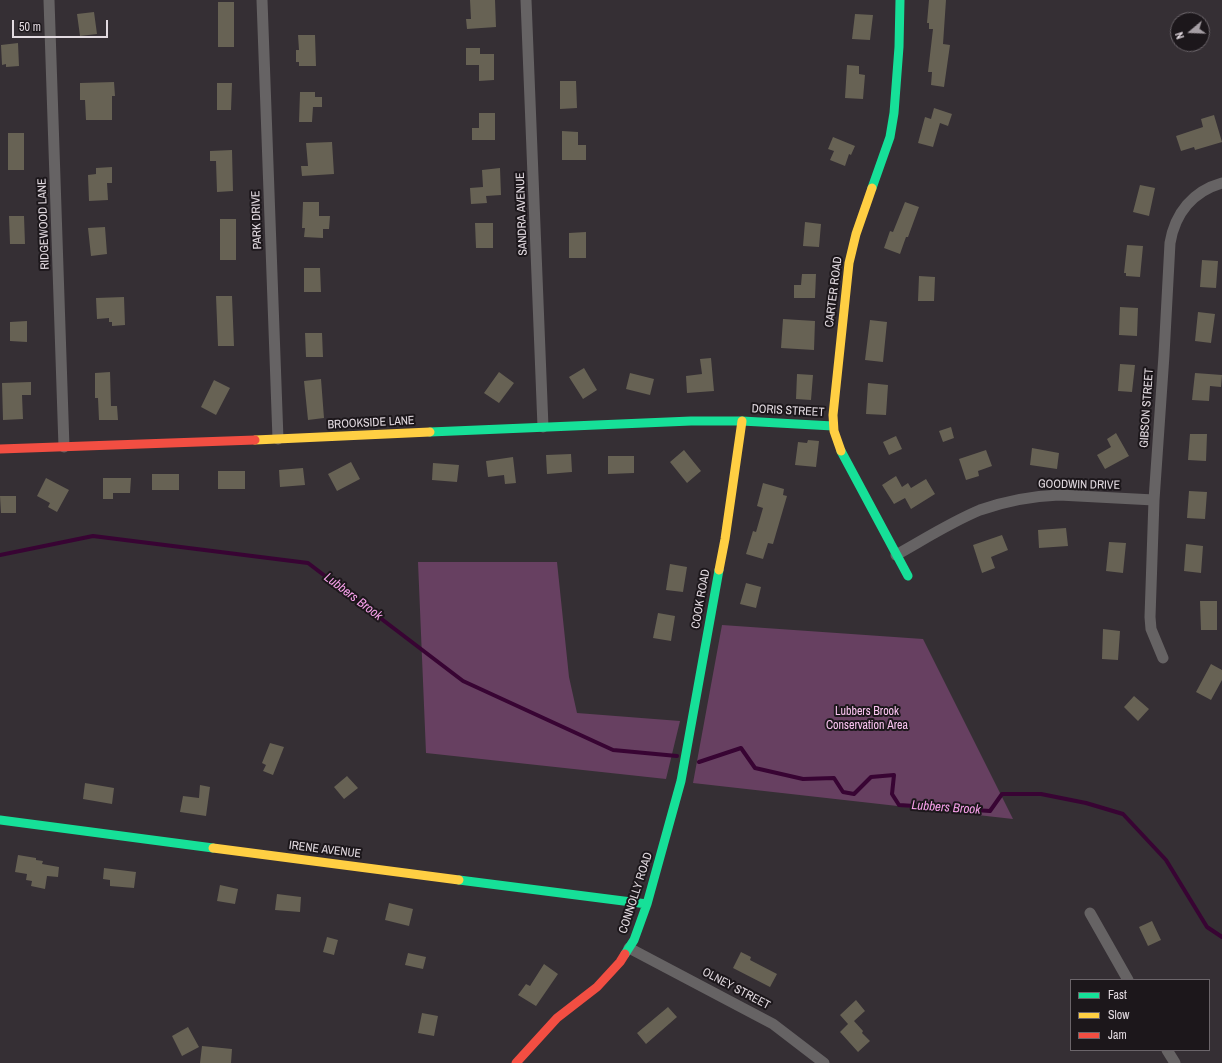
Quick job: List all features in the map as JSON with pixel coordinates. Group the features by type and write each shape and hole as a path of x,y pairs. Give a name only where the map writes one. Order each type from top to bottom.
{"street":[{"name":"RIDGEWOOD LANE","path":"49,0 64,447"},
{"name":"PARK DRIVE","path":"262,0 278,440"},
{"name":"SANDRA AVENUE","path":"526,0 543,427"},
{"name":"CARTER ROAD","path":"900,0 898,54 892,126 888,144 862,216 852,249 841,330 833,405 833,426 840,449 908,576"},
{"name":"GIBSON STREET","path":"1163,658 1151,629 1150,620 1154,500 1170,243 1172,230 1180,214 1191,200 1205,189 1222,182"},
{"name":"BROOKSIDE LANE","path":"0,450 278,440 691,421 742,421"},
{"name":"DORIS STREET","path":"742,421 833,426"},
{"name":"COOK ROAD","path":"681,781 725,538 742,421"},
{"name":"GOODWIN DRIVE","path":"896,554 980,510 1021,499 1059,495 1154,500"},
{"name":"CONNOLLY ROAD","path":"516,1063 557,1018 597,987 620,962 634,940 647,904 681,781"},
{"name":"IRENE AVENUE","path":"0,820 647,904"},
{"path":"1090,913 1127,979"},
{"name":"OLNEY STREET","path":"629,948 773,1024 824,1063"},
{"path":"1168,1051 1175,1063"}],"green space":[{"path":"418,562 557,562 569,677 577,713 680,721 666,779 426,753"},
{"name":"Lubbers Brook Conservation Area","path":"722,625 923,639 1013,819 693,783"}],"building":[{"path":"470,0 495,0 496,27 467,29 466,19 471,19"},
{"path":"929,0 946,0 943,44 950,45 944,87 931,85 932,72 928,72 933,29 929,29 929,23 927,23"},
{"path":"218,2 234,2 234,47 218,47"},
{"path":"94,12 97,34 80,36 77,14"},
{"path":"855,14 873,15 870,40 852,39"},
{"path":"298,35 315,35 316,66 299,66 299,62 296,62 296,50 299,50"},
{"path":"18,43 19,66 6,67 6,64 2,65 1,45"},
{"path":"466,48 480,48 480,54 494,54 494,80 479,81 479,65 466,65"},
{"path":"847,65 859,66 859,74 865,75 863,99 845,98"},
{"path":"560,81 576,81 577,108 560,109"},
{"path":"114,82 115,96 112,96 112,120 86,120 85,100 80,100 80,83"},
{"path":"217,83 232,83 231,110 217,110"},
{"path":"300,92 315,92 315,97 322,97 322,107 313,107 312,122 299,122"},
{"path":"934,108 952,114 948,126 940,123 933,147 918,143 925,117 931,119"},
{"path":"479,113 495,113 495,140 472,140 472,128 479,128"},
{"path":"1214,115 1222,142 1195,150 1194,147 1181,151 1176,136 1203,127 1201,119"},
{"path":"562,131 578,132 578,145 586,145 586,160 562,160"},
{"path":"8,133 24,133 24,170 8,170"},
{"path":"833,137 855,146 851,155 849,154 845,166 830,160 834,151 828,149"},
{"path":"332,142 334,174 302,176 301,166 308,166 306,143"},
{"path":"232,150 233,191 217,192 216,161 210,161 210,151"},
{"path":"112,167 112,183 107,183 108,200 89,201 88,175 96,174 96,168"},
{"path":"500,168 501,195 486,196 487,203 471,204 470,188 483,187 482,170"},
{"path":"1140,185 1155,188 1149,216 1133,212"},
{"path":"303,202 319,202 319,216 330,216 329,229 323,229 323,238 304,237 305,228 302,228"},
{"path":"905,202 919,207 900,254 884,248 890,231 893,232"},
{"path":"9,216 24,216 25,244 10,244"},
{"path":"220,219 236,219 236,260 220,260"},
{"path":"805,222 821,224 819,247 803,246"},
{"path":"475,223 493,223 493,248 476,248"},
{"path":"105,227 107,254 91,256 88,228"},
{"path":"586,232 586,258 569,258 569,233"},
{"path":"1127,245 1143,246 1140,277 1126,276 1126,273 1124,273"},
{"path":"1202,260 1218,261 1216,288 1200,287"},
{"path":"304,268 320,268 321,292 304,292"},
{"path":"802,274 816,274 815,298 794,298 794,285 801,285"},
{"path":"919,276 935,277 934,301 918,301"},
{"path":"216,296 232,296 234,346 218,346"},
{"path":"124,297 125,325 112,326 112,322 109,322 109,318 97,319 96,298"},
{"path":"1120,307 1138,308 1137,336 1119,335"},
{"path":"1198,312 1215,314 1211,343 1195,341"},
{"path":"783,319 815,321 814,350 781,348"},
{"path":"870,320 887,322 883,362 865,360"},
{"path":"27,321 27,342 10,341 10,322"},
{"path":"305,333 322,333 323,357 306,357"},
{"path":"711,358 714,391 687,393 686,376 702,374 700,359"},
{"path":"1120,364 1135,365 1132,392 1118,391"},
{"path":"584,368 597,390 583,399 569,377"},
{"path":"110,372 111,406 117,406 118,420 99,420 98,398 95,398 95,373"},
{"path":"499,372 514,383 499,403 484,393"},
{"path":"630,373 654,379 650,395 626,389"},
{"path":"1195,373 1222,375 1221,387 1210,386 1209,401 1192,400"},
{"path":"797,374 813,375 811,400 796,399"},
{"path":"321,379 324,418 308,420 304,381"},
{"path":"214,380 230,388 216,415 201,407"},
{"path":"31,382 31,395 22,395 23,419 3,420 2,383"},
{"path":"868,383 888,385 886,415 866,414"},
{"path":"951,427 954,438 943,442 939,431"},
{"path":"1116,433 1129,456 1105,469 1097,455 1111,447 1107,439"},
{"path":"1190,434 1207,434 1206,461 1188,460"},
{"path":"896,436 902,449 889,455 883,442"},
{"path":"808,440 819,441 816,467 795,465 798,442 807,443"},
{"path":"1032,448 1059,453 1057,469 1030,465"},
{"path":"684,450 701,471 687,483 670,462"},
{"path":"986,450 992,466 978,471 979,476 966,480 959,459"},
{"path":"571,454 572,472 547,474 546,455"},
{"path":"608,456 634,456 634,473 608,474"},
{"path":"513,457 516,483 505,484 504,475 488,477 486,461"},
{"path":"351,462 360,479 337,491 328,474"},
{"path":"433,463 459,465 457,482 432,480"},
{"path":"303,468 305,485 280,487 279,470"},
{"path":"218,471 245,471 245,489 218,489"},
{"path":"152,474 179,474 179,490 152,490"},
{"path":"896,476 902,487 908,483 911,488 926,479 935,494 911,509 905,498 894,504 882,485"},
{"path":"46,478 69,490 57,512 48,507 50,503 37,496"},
{"path":"103,478 131,478 130,493 113,493 113,499 103,499"},
{"path":"763,483 784,489 783,495 787,496 773,544 768,543 763,559 746,554 753,531 756,532 763,508 757,506"},
{"path":"1189,491 1207,492 1205,519 1187,518"},
{"path":"0,496 16,496 16,513 1,513"},
{"path":"1066,528 1068,546 1039,548 1038,530"},
{"path":"1002,535 1008,550 991,557 995,568 982,573 973,545"},
{"path":"1109,542 1126,543 1123,573 1106,571"},
{"path":"1186,544 1203,546 1201,573 1184,571"},
{"path":"670,564 687,567 683,592 666,590"},
{"path":"746,583 761,587 756,608 740,604"},
{"path":"1200,601 1217,601 1217,630 1201,630"},
{"path":"658,613 675,616 671,641 653,638"},
{"path":"1103,629 1120,631 1118,660 1102,659"},
{"path":"1211,664 1222,670 1222,680 1211,700 1196,692"},
{"path":"1134,696 1149,709 1138,721 1124,707"},
{"path":"270,743 284,747 273,775 263,771 266,765 262,763"},
{"path":"347,776 358,788 344,799 334,787"},
{"path":"85,783 114,788 112,804 83,799"},
{"path":"200,785 210,787 206,816 180,812 183,796 199,798"},
{"path":"18,855 36,858 36,860 43,861 42,864 59,867 58,877 47,876 45,889 31,886 32,881 26,880 27,874 15,872"},
{"path":"104,868 136,872 134,888 110,886 110,880 103,879"},
{"path":"220,885 238,889 235,904 217,901"},
{"path":"277,894 301,897 300,912 275,910"},
{"path":"389,903 413,909 409,926 385,920"},
{"path":"1152,921 1161,940 1148,946 1139,927"},
{"path":"327,937 338,940 334,955 323,952"},
{"path":"741,952 751,957 750,960 777,974 770,987 733,968"},
{"path":"408,953 426,957 423,969 405,965"},
{"path":"544,964 558,974 536,1006 518,995 526,984 530,986"},
{"path":"856,1000 865,1011 854,1021 863,1031 862,1033 870,1041 858,1052 840,1032 848,1024 840,1015"},
{"path":"668,1007 677,1017 646,1044 637,1033"},
{"path":"422,1013 438,1016 434,1036 418,1033"},
{"path":"188,1027 199,1047 182,1056 172,1036"},
{"path":"202,1046 232,1049 231,1063 200,1063"}],"waterway":[{"name":"Lubbers Brook","path":"0,555 93,536 308,563 463,681 613,750 677,756"},
{"name":"Lubbers Brook","path":"699,762 741,748 755,768 803,779 834,778 843,792 854,794 871,777 894,775 892,794 899,805 990,811 1002,794 1041,794 1086,803 1123,814 1166,860 1207,927 1222,937"}],"traffic: fast":[{"path":"872,188 890,137 894,113 899,47 900,0"},
{"path":"430,432 691,421 742,421 833,426"},
{"path":"841,451 908,576"},
{"path":"625,954 634,940 647,904 681,781 719,570"},
{"path":"0,820 213,848"},
{"path":"459,880 647,904"}],"traffic: slow":[{"path":"841,451 834,431 833,415 849,263 856,234 872,188"},
{"path":"719,570 725,539 742,421"},
{"path":"255,440 430,432"},
{"path":"213,848 459,880"}],"traffic: jam":[{"path":"0,449 255,440"},
{"path":"516,1063 557,1018 597,987 620,962 625,954"}]}
